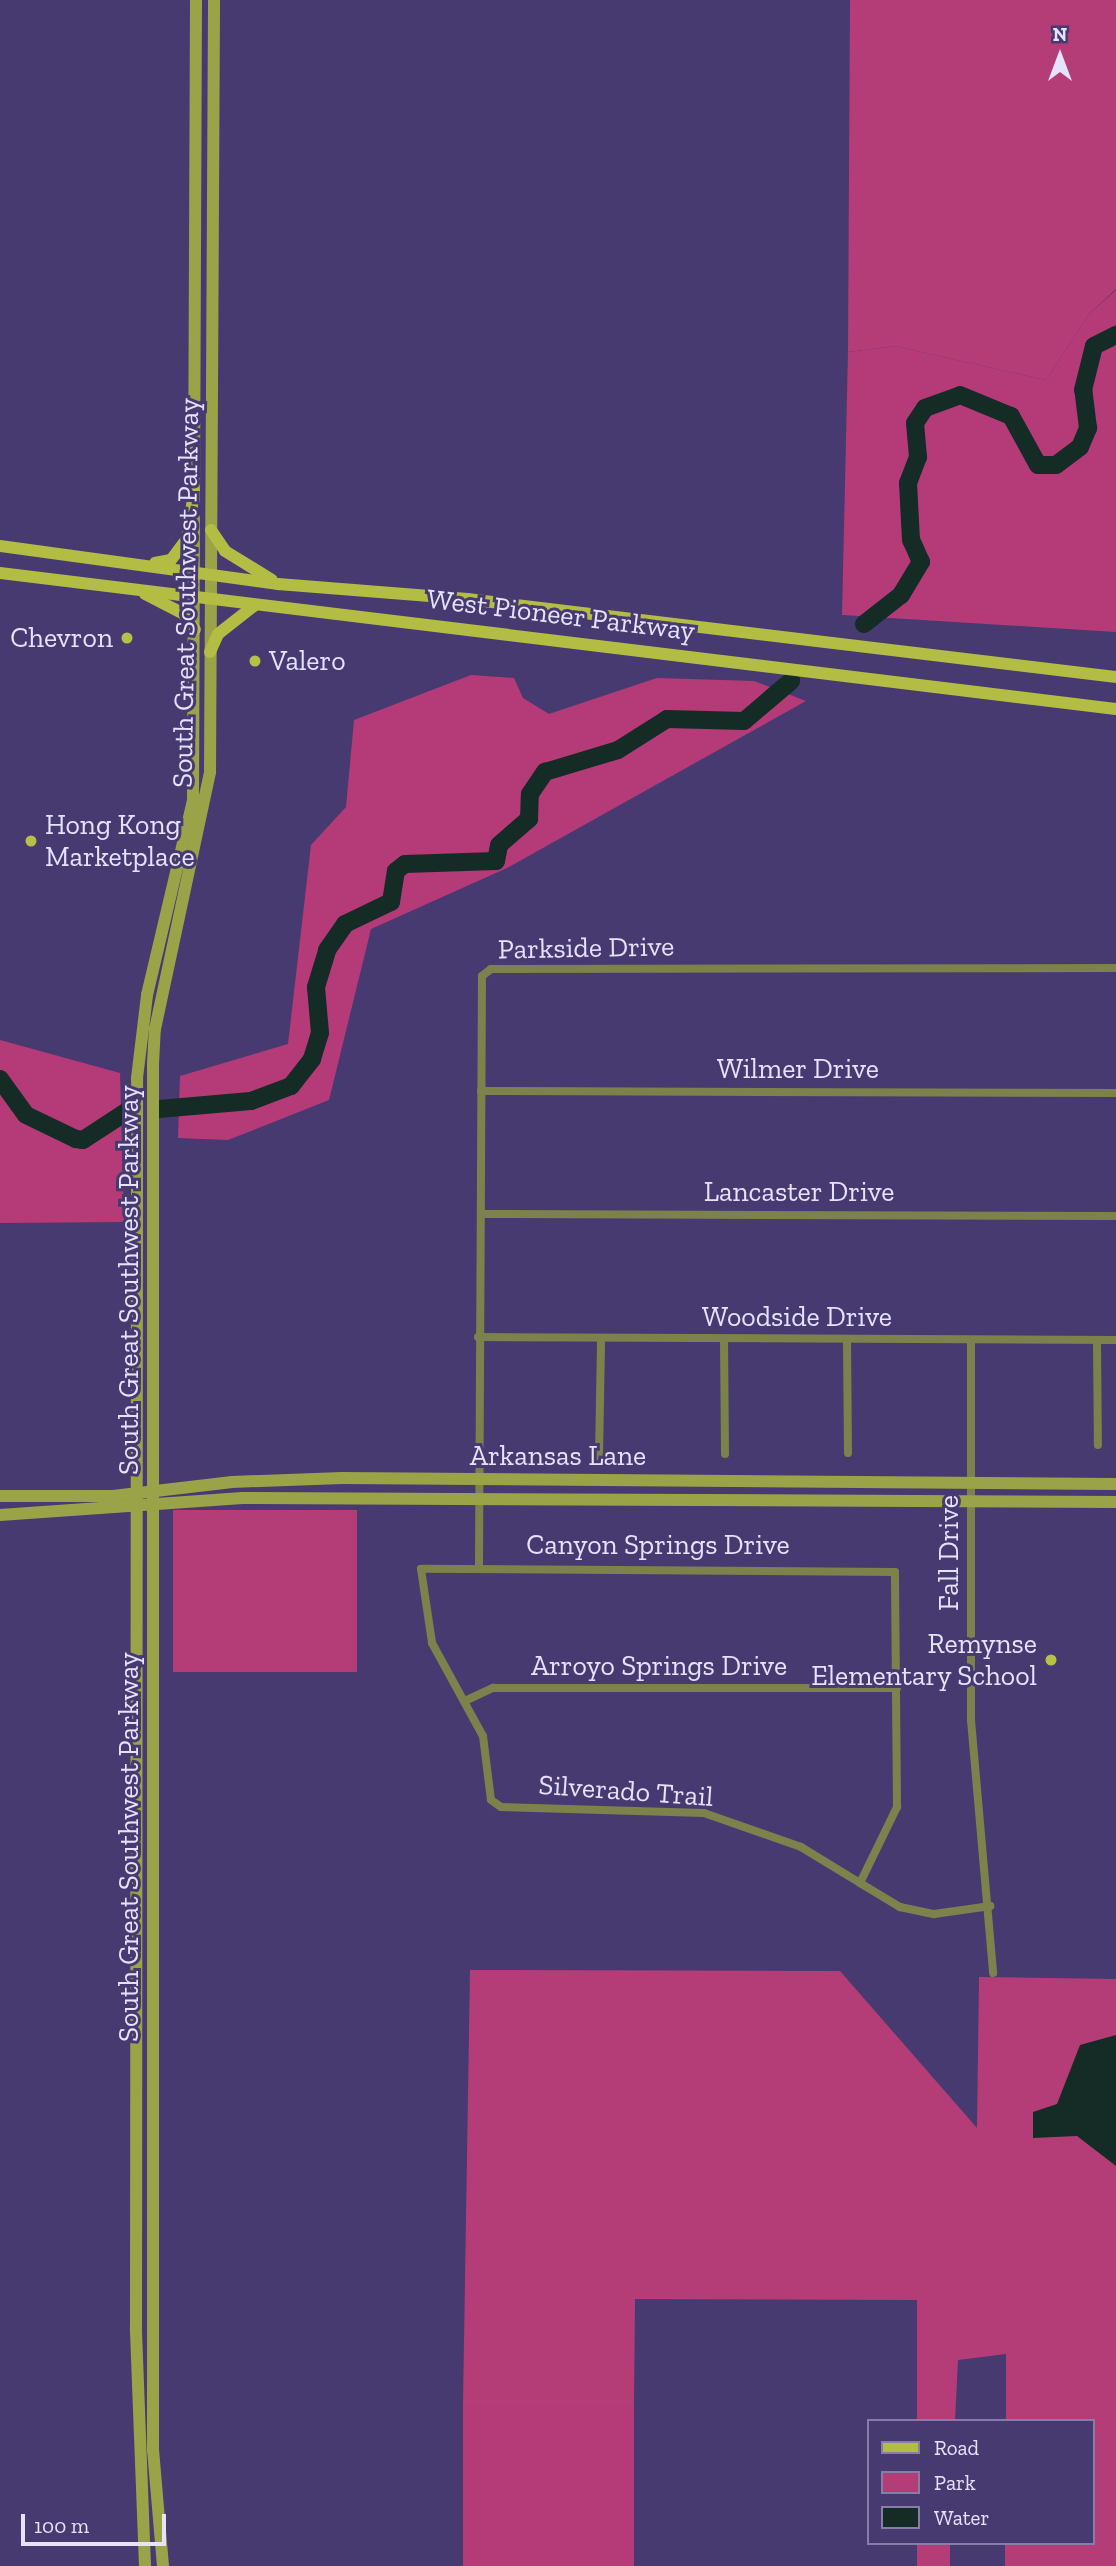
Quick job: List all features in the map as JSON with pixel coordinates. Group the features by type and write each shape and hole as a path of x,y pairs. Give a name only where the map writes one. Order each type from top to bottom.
{"main road":[{"name":"South Great Southwest Parkway","path":"145,2566 136,2327 139,1046 193,800 196,0"},
{"name":"South Great Southwest Parkway","path":"163,2566 153,2437 155,1029 207,804 214,0"},
{"path":"139,565 171,561 182,548 194,492"},
{"path":"211,530 225,551 278,584"},
{"name":"West Pioneer Parkway","path":"0,545 278,584 467,599 1116,677"},
{"name":"West Pioneer Parkway","path":"0,573 1116,709"},
{"path":"132,588 184,614 195,630"},
{"path":"210,652 218,634 255,604"},
{"name":"Arkansas Lane","path":"0,1496 139,1494 241,1481 1116,1484"},
{"name":"Arkansas Lane","path":"0,1515 155,1508 242,1498 1116,1502"},
{"path":"138,1688 154,1688"},
{"path":"135,1869 155,1869"}],"street":[{"name":"Parkside Drive","path":"479,1568 478,1337 482,1214 480,985 491,969 1116,968"},
{"name":"Wilmer Drive","path":"481,1091 1116,1093"},
{"name":"Lancaster Drive","path":"482,1214 1116,1216"},
{"name":"Woodside Drive","path":"478,1337 1116,1340"},
{"path":"599,1457 601,1338"},
{"path":"724,1339 724,1454"},
{"path":"847,1340 848,1453"},
{"path":"1097,1340 1098,1445"},
{"name":"Fall Drive","path":"971,1341 971,1720 990,1906 993,1973"},
{"name":"Canyon Springs Drive","path":"467,1700 432,1643 421,1569 895,1572 897,1688"},
{"name":"Arroyo Springs Drive","path":"467,1700 493,1688 897,1688"},
{"path":"860,1883 897,1807 897,1688"},
{"name":"Silverado Trail","path":"467,1700 483,1736 491,1800 500,1807 704,1813 801,1847 900,1907 934,1914 990,1906"}],"green space":[{"path":"850,0 1116,0 1116,289 1089,314 1046,380 895,346 848,352"},
{"path":"173,1510 357,1510 357,1672 173,1672"},
{"path":"470,1970 840,1971 977,2128 979,1977 1116,1979 1116,2566 1005,2566 1005,2545 1095,2545 1095,2419 1006,2419 1006,2354 958,2360 955,2419 917,2419 917,2300 635,2299 634,2404 463,2404"},
{"path":"917,2545 950,2545 950,2566 917,2566"}],"shaded area":[{"path":"1116,290 1116,632 842,615 848,352 895,346 1046,380 1089,314"},
{"path":"471,675 514,678 523,698 549,714 657,678 754,681 806,701 507,868 371,929 329,1100 228,1140 178,1138 180,1076 288,1044 311,845 346,807 354,720"},
{"path":"0,1040 120,1073 124,1222 0,1223"},
{"path":"463,2404 634,2404 634,2566 463,2566"}],"water":[{"path":"1116,2035 1116,2166 1077,2136 1033,2138 1033,2112 1057,2104 1080,2045"}],"waterway":[{"path":"864,624 901,595 921,562 911,540 908,483 918,457 915,423 925,408 960,395 1011,416 1038,465 1056,465 1080,447 1088,428 1083,390 1094,346 1116,335"},
{"path":"159,1109 251,1101 291,1086 312,1059 320,1033 316,987 327,950 345,924 391,902 396,871 405,864 496,861 499,845 529,819 530,794 545,772 618,750 667,719 744,721 791,681"},
{"path":"0,1079 26,1115 76,1139 83,1140 126,1112"}],"place":[{"name":"Chevron","path":"127,638"},
{"name":"Valero","path":"255,661"},
{"name":"Hong Kong Marketplace","path":"31,841"},
{"name":"Remynse Elementary School","path":"1051,1660"}]}
